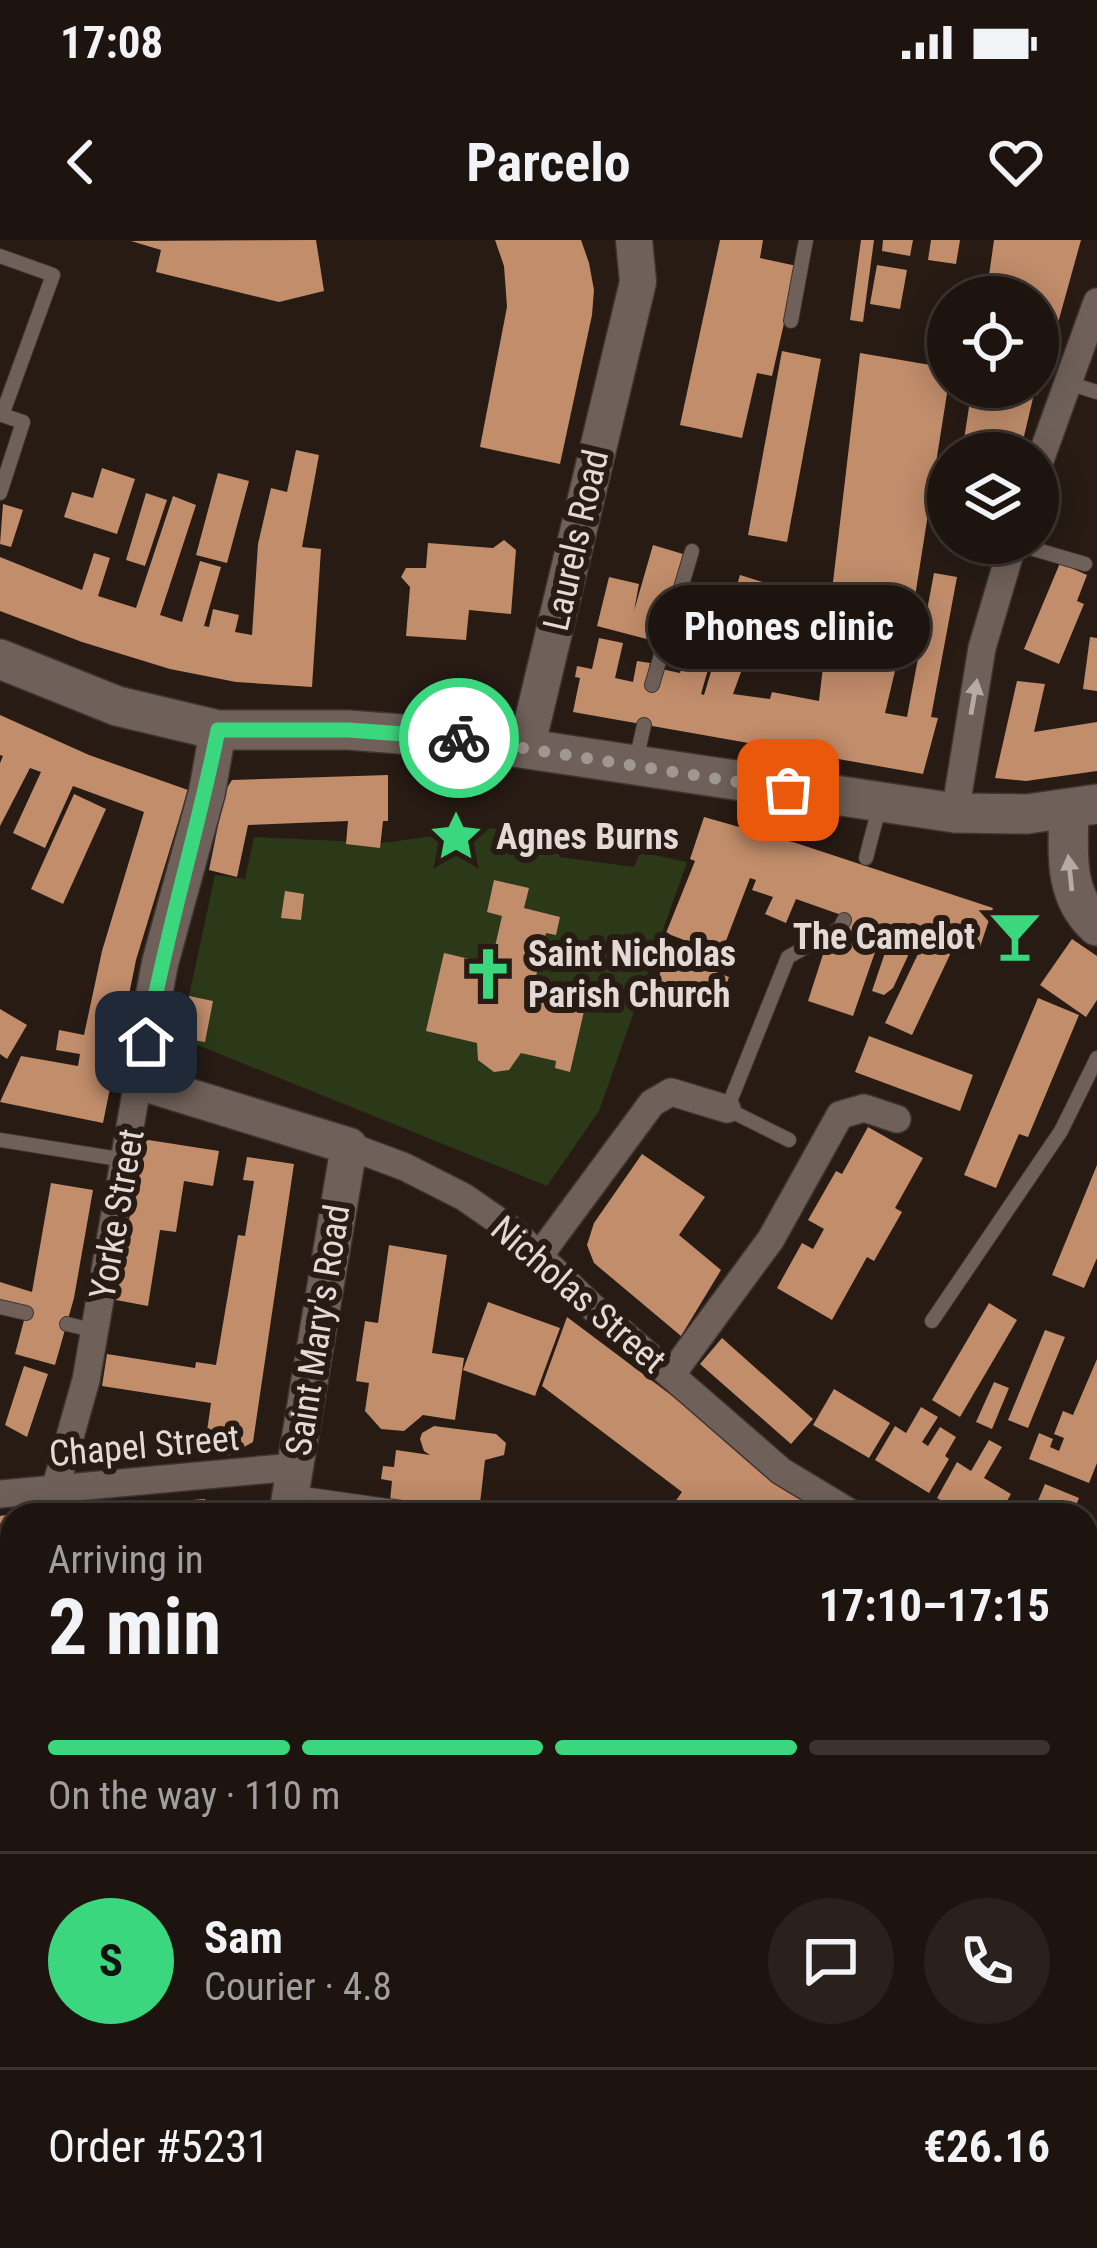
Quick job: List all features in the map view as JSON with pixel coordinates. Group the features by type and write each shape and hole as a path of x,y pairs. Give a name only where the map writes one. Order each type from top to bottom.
{"main road":[{"path":"0,659 117,706 218,730 397,732 955,813 995,815 1083,807 1071,890 1079,909 1097,926"}],"street":[{"name":"Laurels Road","path":"611,240 625,332"},
{"name":"Laurels Road","path":"526,748 638,282 634,240"},
{"path":"1050,432 1097,302"},
{"path":"955,813 982,648 1007,564"},
{"name":"Yorke Street","path":"56,1486 96,1331 160,963 207,792 218,730"},
{"name":"Nicholas Street","path":"139,1081 349,1146 464,1197 513,1231 781,1471 834,1503"},
{"path":"539,1256 652,1103 671,1092 727,1108"},
{"path":"671,1375 771,1239 840,1115 864,1108 897,1119"},
{"name":"Saint Mary's Road","path":"291,1492 349,1146"},
{"name":"Chapel Street","path":"0,1495 56,1486 291,1492"}],"lane":[{"path":"790,321 806,240"},
{"path":"0,256 53,275 2,416 23,422 0,493"},
{"path":"1068,383 1097,392"},
{"path":"652,685 692,551"},
{"path":"1059,557 1084,565"},
{"path":"635,766 644,725"},
{"path":"866,858 879,803"},
{"path":"789,1140 727,1108 788,957 840,928 844,920"},
{"path":"932,1321 1061,1131 1097,1058"},
{"path":"0,1140 126,1160"},
{"path":"0,1306 26,1313"},
{"path":"67,1324 96,1331"},
{"path":"291,1492 368,1503"}],"green space":[{"path":"465,823 562,842 559,857 634,867 640,852 687,862 599,1111 547,1186 180,1038 215,875 245,879 254,837 382,843 435,836 438,827"}],"building":[{"path":"316,240 324,291 279,302 156,272 161,250 131,241"},
{"path":"495,240 581,240 589,263 592,315 560,464 480,447 507,307 504,266"},
{"path":"720,240 763,240 760,258 797,266 772,376 757,373 742,438 680,425"},
{"path":"861,240 874,240 863,322 850,320"},
{"path":"883,240 913,240 910,256 882,251"},
{"path":"931,240 960,240 956,264 928,260"},
{"path":"994,240 1081,240 1059,319 1059,276 989,276"},
{"path":"877,265 907,270 900,309 870,304"},
{"path":"782,351 821,359 787,542 748,535"},
{"path":"860,353 927,364 927,408 945,408 941,432 927,432 927,520 914,603 884,598 887,584 881,583 881,601 910,608 885,713 907,717 934,573 957,577 931,717 938,718 923,774 573,712 580,678 575,677 577,666 592,669 599,638 623,643 615,678 633,682 637,661 650,663 646,684 661,669 680,673 690,638 715,645 704,695 740,575 766,583 756,618 760,620 733,694 770,699 772,692 819,701"},
{"path":"969,408 1031,408 1025,432 965,432"},
{"path":"296,450 319,455 302,547 321,549 312,687 236,682 170,669 0,611 0,557 82,590 94,553 110,558 98,596 136,608 173,496 196,505 160,615 182,622 200,561 221,567 204,626 209,627 213,609 239,615 235,632 252,635 258,544 271,488 287,492"},
{"path":"102,468 135,479 117,534 64,517 72,492 93,498"},
{"path":"218,473 249,481 227,563 196,555"},
{"path":"146,493 167,500 145,566 126,560"},
{"path":"3,504 23,510 11,547 0,544"},
{"path":"504,540 516,550 511,614 469,610 466,640 406,636 410,587 401,577 406,568 426,568 428,543 493,548"},
{"path":"653,545 683,554 658,642 597,626 609,577 639,584 634,611"},
{"path":"1060,563 1087,575 1077,601 1084,604 1059,664 1024,649"},
{"path":"1090,637 1097,638 1097,691 1083,689"},
{"path":"1017,681 1045,684 1034,732 1097,722 1097,771 1026,781 995,778"},
{"path":"0,715 89,755 188,790 136,960 103,1123 0,1102 21,1056 78,1066 80,1054 56,1050 59,1030 84,1035 102,951 144,812 73,786 45,848 13,833 41,772 30,768 0,826"},
{"path":"388,775 388,821 383,821 380,848 346,844 348,821 248,825 237,877 209,870 225,791 232,780"},
{"path":"74,794 106,809 63,904 31,889"},
{"path":"704,817 993,908 979,950 956,942 912,1035 885,1023 928,933 920,930 893,988 884,995 872,991 892,932 883,929 853,1016 808,1001 826,945 840,950 850,918 796,899 786,923 765,914 773,897 752,890 756,880 750,878 724,946 706,939 702,947 666,933 695,861 690,859"},
{"name":"Saint Nicholas Parish Church","path":"494,880 529,888 524,908 560,917 556,935 546,933 534,985 588,994 570,1072 555,1068 556,1061 521,1053 509,1070 494,1072 478,1060 477,1043 426,1031 444,953 491,964 502,916 487,912"},
{"path":"285,891 304,894 301,920 281,918"},
{"path":"1072,939 1097,956 1097,1000 1086,1017 1040,985"},
{"path":"667,954 729,977 717,1010 655,987"},
{"path":"189,996 213,1001 205,1042 181,1038"},
{"path":"1038,998 1079,1015 1028,1137 1019,1134 996,1188 964,1175"},
{"path":"0,1009 27,1025 7,1059 0,1054"},
{"path":"869,1036 973,1075 960,1111 855,1072"},
{"path":"868,1127 923,1158 895,1208 902,1212 874,1261 867,1257 832,1320 777,1288 802,1243 813,1249 824,1229 808,1220 836,1171 842,1174"},
{"path":"142,1139 219,1151 213,1186 184,1181 176,1232 160,1230 148,1306 116,1300"},
{"path":"642,1154 705,1197 679,1235 721,1270 681,1336 594,1263 587,1245 594,1223"},
{"path":"247,1157 294,1164 253,1442 228,1456 204,1452 211,1403 102,1386 107,1354 195,1368 196,1362 216,1365 238,1235 245,1236 254,1181 243,1180"},
{"path":"1097,1165 1097,1258 1084,1288 1052,1275"},
{"path":"51,1183 93,1190 74,1298 55,1365 15,1354 27,1309 0,1302 0,1282 32,1292"},
{"path":"389,1245 447,1255 432,1353 464,1358 455,1420 423,1415 404,1431 381,1429 365,1411 369,1383 356,1381 365,1321 378,1323"},
{"path":"488,1302 560,1328 535,1396 463,1370"},
{"path":"989,1303 1017,1320 960,1417 932,1400"},
{"path":"567,1317 806,1503 674,1503 682,1492 542,1386"},
{"path":"1045,1330 1065,1337 1028,1428 1008,1420"},
{"path":"722,1338 813,1419 791,1444 700,1364"},
{"path":"1097,1359 1097,1463 1089,1483 1029,1459 1039,1433 1053,1439 1050,1447 1059,1451 1064,1438 1054,1434 1063,1411 1073,1415"},
{"path":"24,1366 48,1374 27,1437 5,1425"},
{"path":"994,1382 1009,1388 992,1429 976,1422"},
{"path":"834,1389 890,1423 869,1458 813,1425"},
{"path":"921,1407 938,1417 922,1442 928,1446 940,1427 956,1437 929,1493 875,1460 895,1426 906,1433"},
{"path":"434,1426 496,1434 506,1443 504,1455 485,1460 480,1503 390,1501 392,1481 381,1479 383,1466 394,1467 396,1450 430,1455 424,1451 422,1433"},
{"path":"989,1440 1002,1447 984,1478 1011,1494 1006,1503 946,1503 937,1498 957,1462 971,1471"},
{"path":"1045,1484 1079,1498 1077,1503 1037,1503"},
{"path":"205,1499 205,1503 155,1503"}],"way so far":[{"path":"459,738 788,790"}],"place":[{"name":"Phones clinic","path":"788,790"},
{"name":"Agnes Burns","path":"456,836"},
{"name":"The Camelot","path":"1015,936"},
{"name":"Saint Nicholas Parish Church","path":"488,974"}],"route":[{"path":"146,1042 160,963 207,792 218,730 348,730 459,738"}]}
